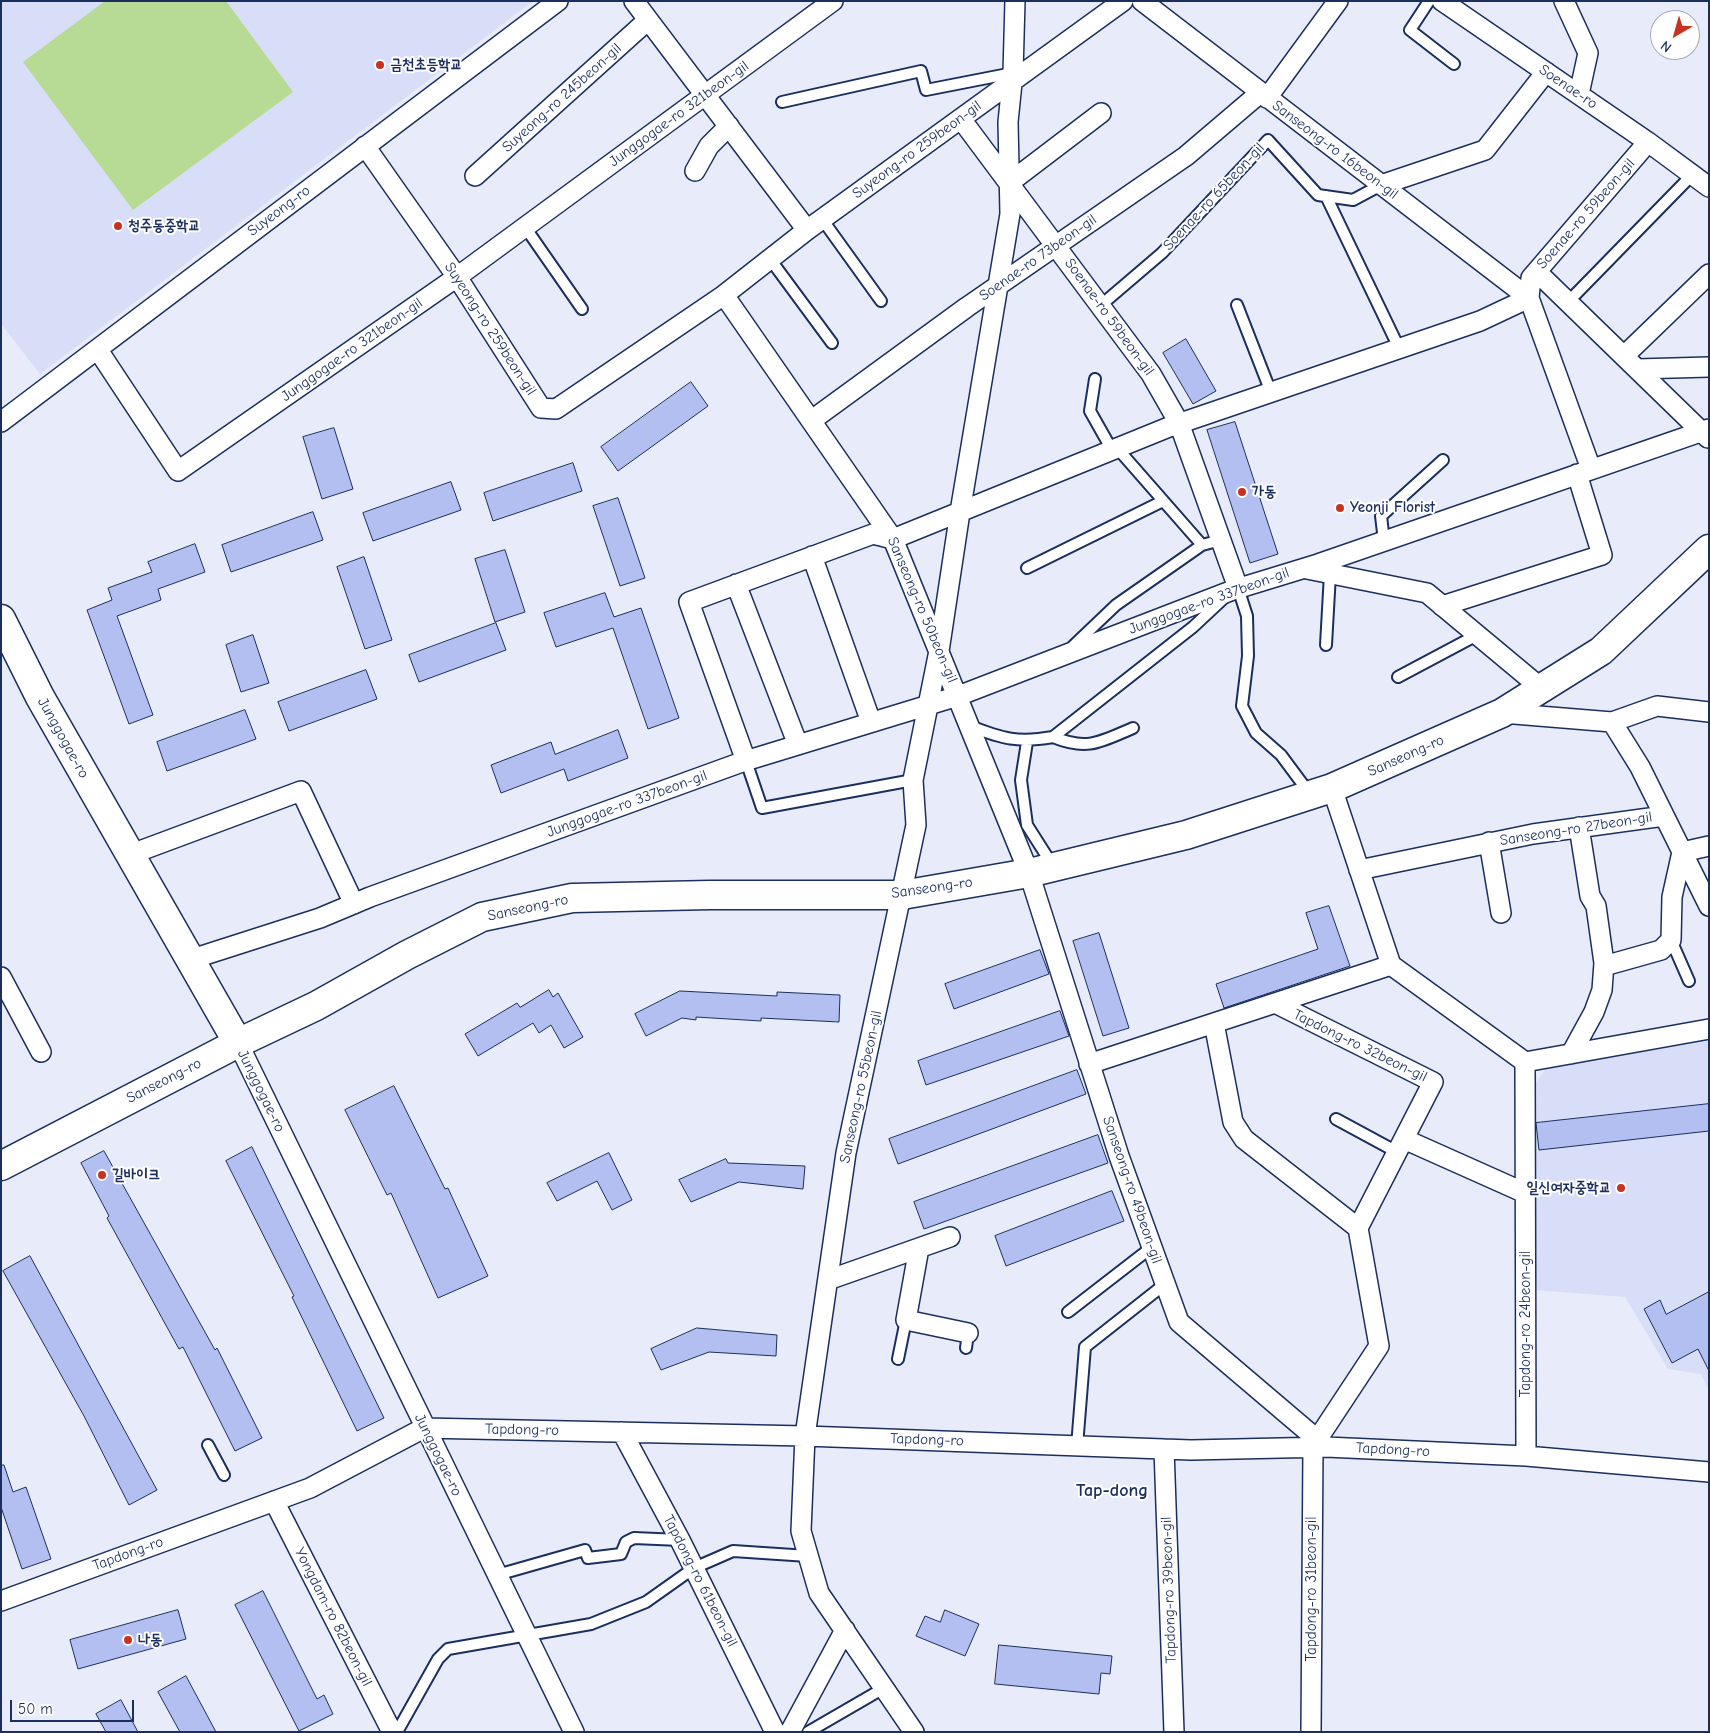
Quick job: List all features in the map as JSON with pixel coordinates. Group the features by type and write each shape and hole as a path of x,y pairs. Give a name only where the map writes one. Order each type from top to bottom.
{"street":[{"name":"Suyeong-ro","path":"1,422 558,1"},
{"path":"634,1 729,126 815,225"},
{"name":"Junggogae-ro 321beon-gil","path":"98,350 178,472 457,277 833,1"},
{"path":"939,651 960,512 988,354 996,287 1010,214 1008,122 1013,77 1015,1"},
{"name":"Suyeong-ro 259beon-gil","path":"365,146 457,277 541,408 556,409 724,295 815,225 961,119 1013,77 1123,1"},
{"name":"Sanseong-ro 16beon-gil","path":"1142,1 1529,298"},
{"name":"Soenae-ro 73beon-gil","path":"812,420 996,287 1186,156 1264,95 1338,1"},
{"name":"Soenae-ro","path":"1442,1 1648,142 1709,187"},
{"path":"1564,1 1588,54 1579,94"},
{"name":"Suyeong-ro 245beon-gil","path":"475,176 648,20"},
{"name":"Soenae-ro 65beon-gil","path":"1381,185 1485,150 1546,72"},
{"path":"1009,183 1101,113"},
{"name":"Soenae-ro 59beon-gil","path":"961,119 1151,374 1179,423 1221,540 1235,589"},
{"path":"696,171 709,146 729,126"},
{"name":"Soenae-ro 59beon-gil","path":"1529,298 1531,278 1648,142"},
{"path":"1537,272 1706,433"},
{"path":"1630,362 1709,274"},
{"name":"Sanseong-ro 50beon-gil","path":"724,295 893,539 970,726 1041,870"},
{"path":"746,760 689,602 873,534 893,539 1179,423 1271,394 1480,321 1529,298 1584,471 1602,555 1442,606"},
{"path":"1630,362 1709,367"},
{"name":"Junggogae-ro 337beon-gil","path":"188,960 320,918 746,760 958,696 1235,589 1384,541 1584,471 1706,433"},
{"name":"Sanseong-ro","path":"1,1166 238,1043 316,1006 407,955 482,917 572,898 710,895 902,895 1041,870 1186,835 1322,792 1502,713 1601,651 1709,548"},
{"path":"812,556 871,722"},
{"path":"1304,568 1426,593 1541,688"},
{"path":"736,584 798,745"},
{"name":"Junggogae-ro","path":"1,619 40,697 188,960 238,1043 424,1428 574,1732"},
{"name":"Sanseong-ro 55beon-gil","path":"914,1732 819,1593 801,1531 805,1436 846,1153 916,825 913,780 939,651"},
{"path":"1502,713 1612,722 1657,706 1709,712"},
{"name":"Sanseong-ro 27beon-gil","path":"1612,722 1640,767 1709,906"},
{"path":"129,855 301,791 354,904"},
{"path":"1322,792 1359,870 1391,965 1525,1062 1709,1028"},
{"name":"Sanseong-ro 27beon-gil","path":"1359,870 1489,842 1664,816"},
{"path":"1571,1054 1594,1012 1602,990 1604,966 1596,906 1590,896 1579,828"},
{"path":"1489,842 1502,912"},
{"path":"1604,966 1661,950 1671,940 1672,897 1682,852 1709,846"},
{"name":"Sanseong-ro 49beon-gil","path":"1041,870 1089,1064 1119,1156 1179,1322 1319,1445"},
{"path":"1089,1064 1391,965"},
{"path":"1,977 9,1011 41,1052"},
{"name":"Tapdong-ro 32beon-gil","path":"1274,1003 1433,1082 1358,1228"},
{"path":"1214,1023 1233,1122 1244,1139 1358,1228 1379,1346 1319,1445"},
{"name":"Tapdong-ro 24beon-gil","path":"1525,1062 1526,1456"},
{"path":"1400,1146 1525,1193"},
{"path":"828,1280 950,1236"},
{"path":"919,1248 906,1320 967,1341"},
{"name":"Tapdong-ro","path":"1,1600 310,1488 424,1428 805,1436 1164,1449 1319,1445 1526,1456 1709,1472"},
{"name":"Tapdong-ro 61beon-gil","path":"622,1432 694,1568 767,1728"},
{"name":"Tapdong-ro 31beon-gil","path":"1311,1732 1319,1445"},
{"name":"Tapdong-ro 39beon-gil","path":"1164,1449 1174,1732"},
{"name":"Yongdam-ro 82beon-gil","path":"274,1501 391,1730"},
{"path":"790,1732 844,1630"}],"lane":[{"path":"1429,1 1410,30 1454,64"},
{"name":"Suyeong-ro 259beon-gil","path":"782,102 921,71 926,90 1013,77"},
{"name":"Soenae-ro 65beon-gil","path":"1100,306 1162,253 1268,140 1318,195 1353,200 1381,185"},
{"path":"1568,302 1692,175"},
{"path":"1326,196 1399,348"},
{"path":"815,225 881,301"},
{"path":"525,227 582,309"},
{"path":"770,259 832,343"},
{"path":"1237,305 1271,394"},
{"path":"1095,379 1090,411 1114,449 1202,545"},
{"path":"1384,541 1381,516 1443,460"},
{"path":"1027,568 1163,501"},
{"name":"Junggogae-ro 337beon-gil","path":"1064,655 1116,605 1202,545 1221,540"},
{"path":"1326,645 1330,574"},
{"path":"970,726 998,737 1027,742 1053,737 1193,627 1235,589 1247,616 1248,656 1242,706 1256,733 1322,792"},
{"path":"1398,677 1477,635"},
{"path":"1053,737 1074,745 1097,743 1133,728"},
{"path":"1027,742 1021,780 1027,825 1041,870"},
{"path":"746,760 762,808 913,780"},
{"path":"1671,940 1689,981"},
{"path":"1336,1119 1400,1146"},
{"path":"1068,1312 1152,1247"},
{"path":"1077,1446 1085,1348 1165,1284"},
{"path":"898,1359 906,1320"},
{"path":"208,1445 224,1476"},
{"path":"497,1575 584,1550 588,1558 621,1554 626,1542 634,1538 680,1540"},
{"path":"391,1730 438,1660 448,1649 591,1624 646,1602 694,1568 733,1551 808,1556"},
{"path":"808,1732 884,1688"}],"shaded area":[{"name":"청주동중학교","path":"1,1 533,1 40,374 1,324"},
{"name":"일신여자중학교","path":"1709,1037 1709,1391 1701,1374 1668,1369 1625,1297 1534,1290 1533,1087 1549,1064"}],"green space":[{"path":"105,1 226,1 293,92 133,210 23,62"}],"building":[{"path":"1186,339 1216,391 1193,404 1163,353"},
{"path":"691,382 708,406 618,471 601,447"},
{"name":"가동","path":"1235,422 1278,554 1250,563 1207,430"},
{"path":"334,428 353,489 322,499 303,437"},
{"path":"573,463 582,491 493,521 484,493"},
{"path":"451,482 461,510 373,541 363,513"},
{"path":"618,498 645,578 620,586 593,506"},
{"path":"313,512 323,540 231,572 222,545"},
{"path":"195,544 205,572 158,589 161,600 117,616 153,715 129,724 87,610 112,600 108,588 152,572 148,562"},
{"path":"505,550 525,612 495,622 475,559"},
{"path":"364,557 392,640 365,649 337,567"},
{"path":"605,593 614,617 641,608 679,718 648,729 613,628 556,647 544,613"},
{"path":"496,623 506,650 419,682 409,655"},
{"path":"253,635 269,683 241,692 226,645"},
{"path":"366,670 377,699 289,731 278,702"},
{"path":"245,710 256,739 167,771 157,742"},
{"path":"618,730 628,758 568,781 564,769 501,793 491,765 551,742 555,754"},
{"path":"1329,906 1350,966 1224,1008 1216,984 1318,949 1306,913"},
{"path":"1099,933 1129,1028 1103,1036 1073,941"},
{"path":"1040,950 1049,974 954,1009 945,984"},
{"path":"549,990 553,997 558,993 583,1037 564,1048 551,1025 539,1033 533,1023 478,1056 465,1034 517,1003 520,1007"},
{"path":"680,991 777,996 777,992 840,995 839,1022 761,1018 761,1021 696,1017 696,1020 682,1018 646,1036 635,1014"},
{"path":"1060,1011 1069,1036 926,1085 918,1061"},
{"path":"1077,1070 1086,1094 898,1164 889,1139"},
{"path":"394,1086 445,1189 448,1188 488,1276 438,1298 391,1193 387,1195 345,1110"},
{"path":"1709,1104 1709,1131 1539,1150 1536,1123"},
{"path":"1098,1135 1108,1163 924,1229 914,1202"},
{"path":"252,1147 384,1418 357,1431 292,1297 294,1296 226,1161"},
{"path":"104,1151 215,1350 217,1348 262,1438 235,1451 183,1347 179,1349 107,1218 109,1216 81,1163"},
{"path":"609,1153 632,1200 612,1210 597,1181 557,1201 547,1183"},
{"path":"726,1159 728,1163 805,1166 803,1189 739,1182 691,1202 679,1180"},
{"path":"1112,1191 1124,1221 1006,1266 995,1236"},
{"path":"30,1256 157,1490 129,1505 84,1416 3,1271"},
{"path":"1709,1292 1709,1371 1698,1349 1672,1363 1644,1309 1660,1300 1666,1314"},
{"path":"697,1328 777,1335 776,1356 709,1352 661,1370 651,1349"},
{"path":"1,1465 4,1465 13,1492 26,1487 51,1559 22,1569 1,1507"},
{"path":"263,1591 317,1699 324,1695 333,1714 299,1731 235,1605"},
{"name":"나동","path":"178,1610 186,1639 78,1669 70,1640"},
{"path":"945,1610 979,1624 965,1656 916,1636 925,1616 940,1622"},
{"path":"999,1645 1112,1656 1110,1674 1101,1673 1099,1694 995,1684"},
{"path":"186,1676 216,1732 180,1732 158,1692"},
{"path":"121,1700 138,1732 106,1732 96,1714"}],"place":[{"name":"금천초등학교","path":"380,65"},
{"name":"청주동중학교","path":"118,226"},
{"name":"가동","path":"1242,492"},
{"name":"Yeonji Florist","path":"1340,508"},
{"name":"길바이크","path":"102,1175"},
{"name":"일신여자중학교","path":"1621,1188"},
{"name":"나동","path":"128,1640"}],"district":[{"name":"Tap-dong","path":"1112,1491"}]}
